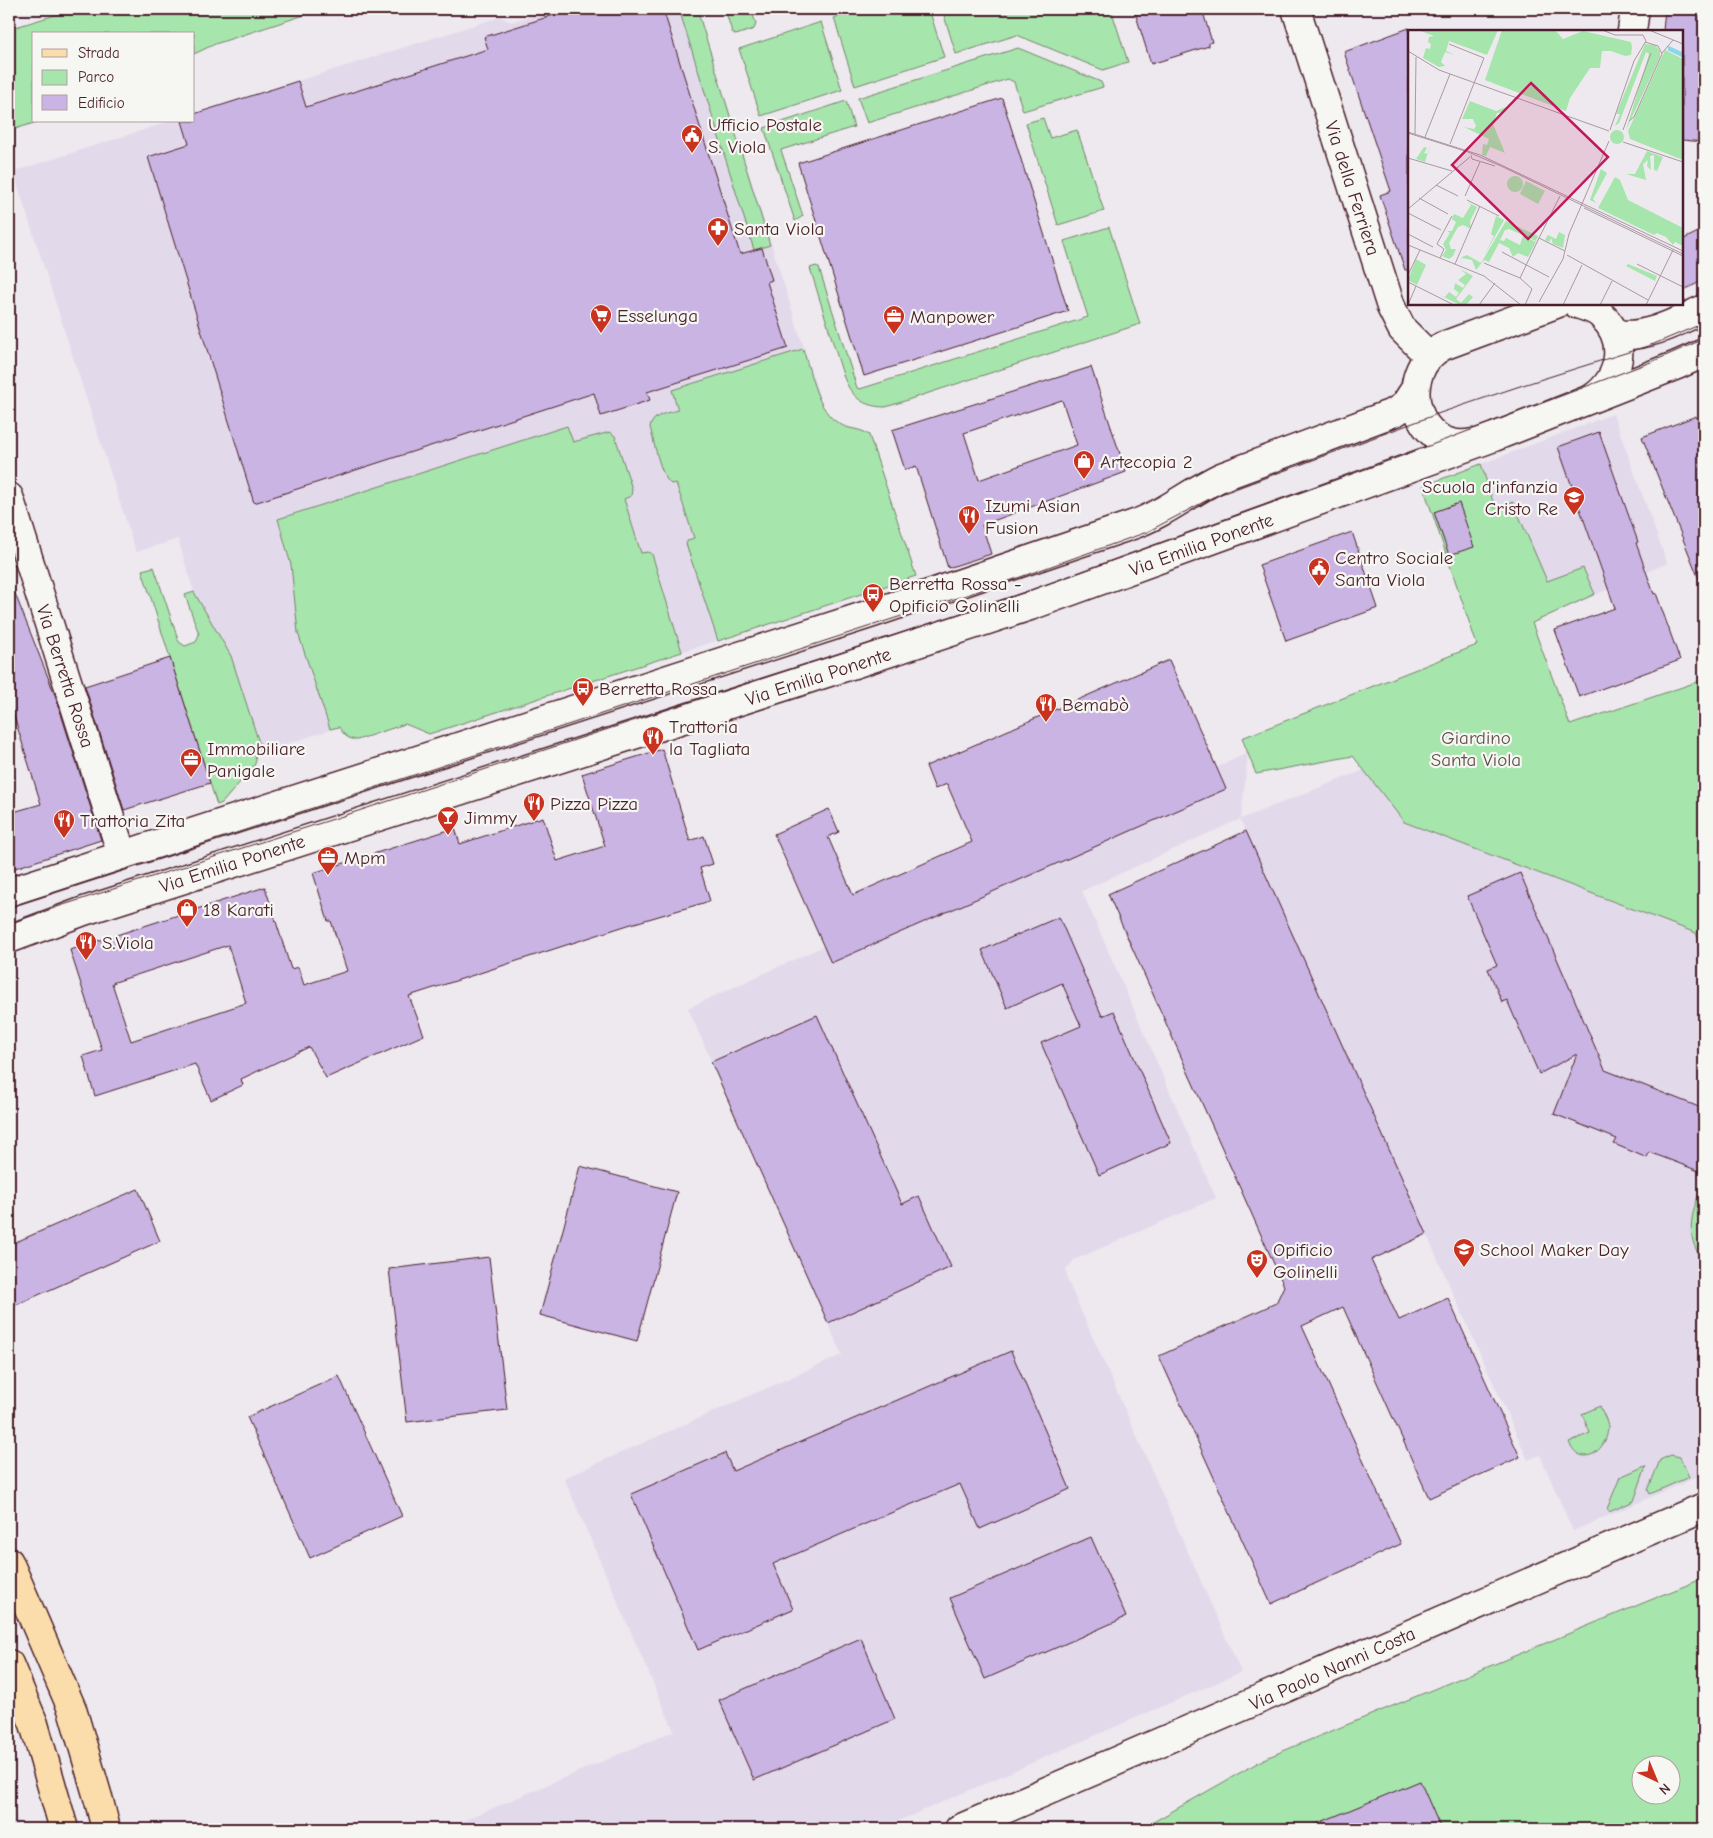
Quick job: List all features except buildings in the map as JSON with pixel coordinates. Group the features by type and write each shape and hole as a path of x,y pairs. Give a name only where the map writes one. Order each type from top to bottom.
{"main road":[{"name":"Via della Ferriera","path":"1296,9 1391,307 1402,329 1429,356"},
{"path":"1632,30 1635,9"},
{"path":"1429,356 1443,346 1553,305"},
{"name":"Via Emilia Ponente","path":"1588,306 1602,315 1614,334 1619,356 1616,369 1607,386 1590,399"},
{"path":"1614,334 1632,335 1656,330 1704,309"},
{"name":"Via Emilia Ponente","path":"9,938 110,902 1021,609 1479,442 1704,353"},
{"name":"Via Emilia Ponente","path":"9,892 845,622 1132,525 1151,517 1221,477 1395,412 1408,402 1415,389 1419,371 1429,356"},
{"name":"Via Emilia Ponente","path":"1415,389 1418,412 1428,428 1436,435 1450,443 1467,444 1479,442"},
{"name":"Via Berretta Rossa","path":"9,497 122,855"},
{"name":"Via Paolo Nanni Costa","path":"959,1829 1704,1507"},
{"path":"9,1562 72,1709 100,1801 106,1829"},
{"path":"9,1664 34,1724 64,1829"}],"shaded area":[{"path":"555,9 697,9 820,399 830,418 841,425 865,431 869,435 916,576 429,734 405,724 357,739 350,739 343,734 339,727 262,752 239,682 194,592 178,539 136,552 14,174 16,171 168,122 195,122 195,114 500,17 511,22"},
{"name":"Scuola d'infanzia Cristo Re","path":"1613,414 1667,563 1532,623 1481,464"},
{"path":"1248,753 1241,819 1387,761 1405,823 1697,933 1704,953 1704,1474 1573,1531 1540,1455 1528,1460 1240,819 1082,891 1216,1198 1074,1260 1066,1270 1067,1279 1241,1672 880,1829 444,1829 674,1731 564,1478 842,1355 688,1008"},
{"path":"9,1788 20,1829 9,1829"}],"green space":[{"path":"75,9 323,9 215,44 195,54 195,32 32,32 32,122 37,122 9,131 9,29"},
{"path":"679,9 697,9 770,245 754,250"},
{"path":"725,9 751,9 756,24 754,29 736,35 732,32"},
{"path":"864,9 929,9 944,57 855,86 834,18"},
{"path":"942,9 1111,9 1128,62 1103,70 1017,35 956,54"},
{"path":"821,22 842,90 761,116 739,49"},
{"path":"1018,48 1101,82 1103,87 1023,111 1014,82 1008,79 867,123 858,98"},
{"path":"846,101 854,127 781,150 803,216 795,221 764,128"},
{"path":"1043,118 1050,138 1077,130 1104,211 1058,225 1026,123"},
{"path":"1109,227 1140,324 886,407 864,403 854,395 846,383 810,268 816,266 819,268 857,388 860,389 1088,317 1064,241"},
{"path":"803,349 816,391 826,411 840,424 869,435 916,576 718,641 686,544 688,540 694,538 676,483 671,484 664,474 650,427 654,419 678,410 672,390"},
{"path":"567,426 573,442 610,432 615,436 632,489 631,496 624,499 641,553 648,552 652,554 682,652 429,734 405,724 357,740 346,736 339,727 330,729 298,633 291,565 278,519"},
{"name":"Giardino Santa Viola","path":"1481,464 1495,508 1513,502 1547,581 1583,568 1595,594 1532,623 1570,725 1700,681 1699,676 1704,674 1704,953 1696,933 1404,822 1353,756 1256,774 1242,738 1477,645 1423,486"},
{"path":"154,567 179,642 185,646 196,642 199,634 185,595 194,592 231,656 262,752 255,755 256,761 254,766 222,803 217,805 142,570"},
{"path":"1704,1181 1704,1261 1697,1251 1691,1232 1693,1212"},
{"path":"1600,1406 1608,1425 1607,1436 1603,1444 1593,1454 1580,1455 1569,1442 1590,1433 1582,1414"},
{"path":"1671,1455 1680,1457 1689,1477 1650,1494 1648,1490 1660,1460"},
{"path":"1645,1466 1634,1501 1609,1512 1607,1509 1620,1477"},
{"path":"1704,1578 1704,1829 1141,1829 1266,1758"}],"tram line":[{"path":"9,907 1012,580 1147,532 1213,497 1440,413 1654,344 1704,323"},
{"path":"9,924 1017,595 1410,453 1656,360 1704,339"}],"place":[{"name":"Ufficio Postale S. Viola","path":"692,154"},
{"name":"Santa Viola","path":"718,247"},
{"name":"Esselunga","path":"601,334"},
{"name":"Manpower","path":"894,335"},
{"name":"Artecopia 2","path":"1084,480"},
{"name":"Scuola d'infanzia Cristo Re","path":"1574,516"},
{"name":"Izumi Asian Fusion","path":"969,535"},
{"name":"Centro Sociale Santa Viola","path":"1319,587"},
{"name":"Berretta Rossa - Opificio Golinelli","path":"873,613"},
{"name":"Berretta Rossa","path":"583,707"},
{"name":"Bemabò","path":"1046,723"},
{"name":"Trattoria la Tagliata","path":"653,756"},
{"name":"Immobiliare Panigale","path":"191,778"},
{"name":"Pizza Pizza","path":"534,822"},
{"name":"Jimmy","path":"448,836"},
{"name":"Trattoria Zita","path":"64,839"},
{"name":"Mpm","path":"328,876"},
{"name":"18 Karati","path":"187,928"},
{"name":"S.Viola","path":"86,961"},
{"name":"School Maker Day","path":"1464,1268"},
{"name":"Opificio Golinelli","path":"1257,1279"}]}
